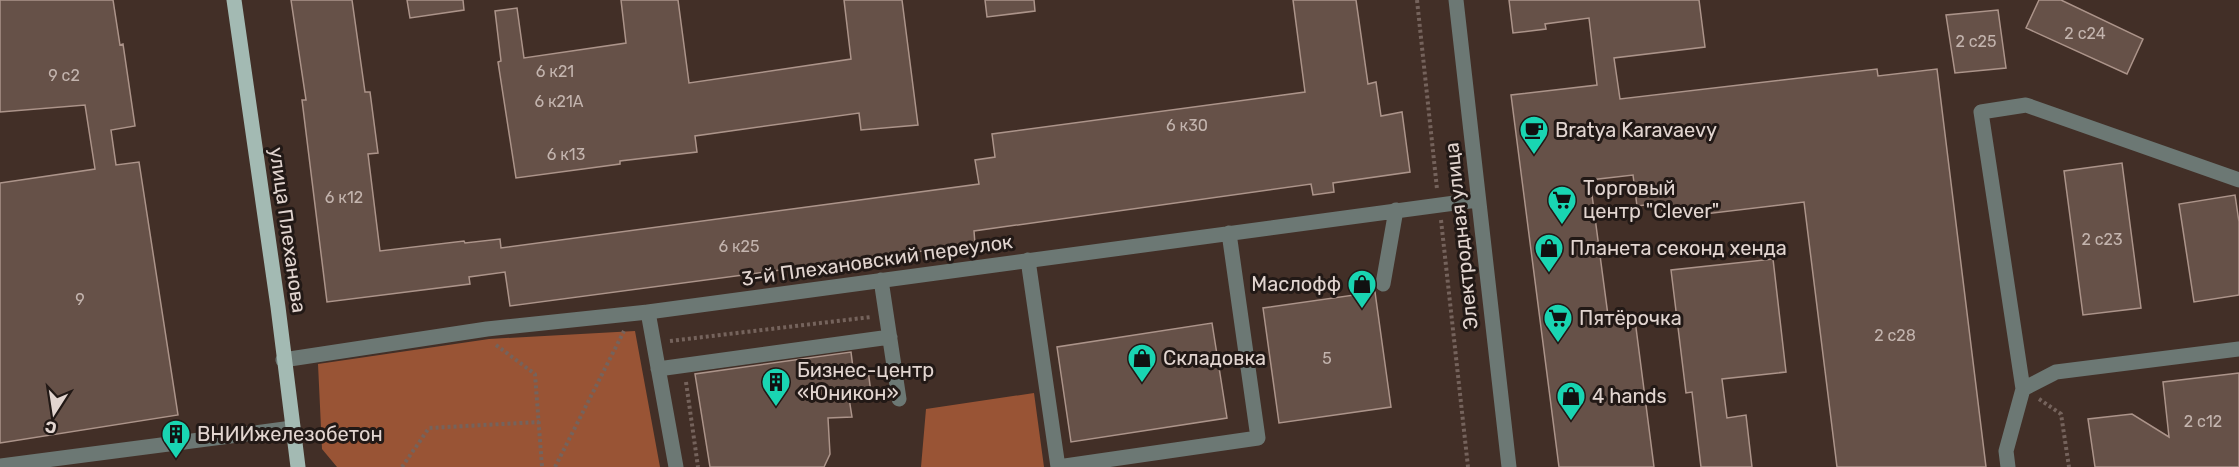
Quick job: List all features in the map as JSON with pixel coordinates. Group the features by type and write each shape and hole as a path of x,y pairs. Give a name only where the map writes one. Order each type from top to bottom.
{"main road":[{"name":"улица Плеханова","path":"234,0 278,307 298,467"}],"street":[{"name":"Электродная улица","path":"1456,0 1509,467"},
{"path":"2008,467 2006,451 2023,389 1981,112 2026,105 2239,180"},
{"name":"3-й Плехановский переулок","path":"283,360 487,330 649,318 881,280 1477,200"},
{"path":"1383,284 1396,210"},
{"path":"1028,261 1058,467 1258,438 1229,233"},
{"path":"881,280 899,399"},
{"path":"649,318 676,467"},
{"path":"657,369 890,337"},
{"path":"2023,389 2056,372 2239,349"},
{"path":"0,466 292,428"}],"path":[{"path":"1417,0 1438,189"},
{"path":"1441,220 1468,467"},
{"path":"653,343 886,315"},
{"path":"555,467 625,328 649,318"},
{"path":"489,339 535,374 542,467"},
{"path":"681,339 698,467"},
{"path":"2023,389 2061,414 2069,467"},
{"path":"402,467 429,428 539,422"}],"shaded area":[{"path":"635,331 660,467 337,467 322,449 318,364 489,339"},
{"path":"1034,393 1044,467 921,467 926,409"}],"building":[{"path":"0,0 113,0 120,45 123,44 135,126 111,130 116,165 139,162 178,415 0,443 0,183 95,169 85,105 0,112"},
{"path":"291,0 352,0 365,92 370,92 378,153 368,154 380,251 500,239 501,248 979,184 975,160 995,157 992,134 1305,92 1293,0 1356,0 1368,84 1376,82 1381,116 1402,112 1410,172 1333,183 1334,192 1313,195 1311,184 974,231 975,244 510,306 505,272 469,277 470,284 327,302 302,100 306,100"},
{"path":"407,0 463,0 464,10 410,18"},
{"path":"621,0 678,0 689,83 851,59 844,0 902,0 918,125 861,130 859,113 695,136 697,152 620,161 620,164 516,178 498,62 501,61 495,11 517,8 524,58 626,43"},
{"path":"985,0 1034,0 1035,11 987,17"},
{"path":"1509,0 1699,0 1705,47 1614,58 1620,99 1877,69 1878,76 1937,69 1986,467 1837,467 1804,202 1663,219 1661,203 1637,206 1633,175 1590,180 1609,323 1635,320 1654,467 1559,467 1511,95 1597,85 1589,18 1545,24 1546,29 1513,33"},
{"path":"2039,0 2061,0 2143,39 2127,74 2026,28"},
{"path":"1998,10 2006,68 1955,73 1946,15"},
{"path":"2122,163 2141,308 2083,315 2064,171"},
{"path":"2235,195 2239,222 2239,295 2194,302 2179,204"},
{"path":"1773,259 1786,372 1722,379 1727,418 1746,415 1752,467 1701,467 1692,392 1686,393 1671,270"},
{"path":"1375,292 1391,407 1279,423 1263,308"},
{"name":"Складовка","path":"1212,323 1227,418 1071,442 1057,347"},
{"name":"Бизнес-центр «Юникон»","path":"851,352 853,368 868,370 871,393 849,398 852,417 828,418 830,454 824,467 710,467 695,374"},
{"path":"2239,373 2239,467 2095,467 2088,419 2132,414 2169,437 2163,382"}],"place":[{"name":"Bratya Karavaevy","path":"1534,156"},
{"name":"Торговый центр \"Clever\"","path":"1562,226"},
{"name":"Планета секонд хенда","path":"1549,274"},
{"name":"Маслофф","path":"1362,310"},
{"name":"Пятёрочка","path":"1558,344"},
{"name":"Складовка","path":"1142,384"},
{"name":"Бизнес-центр «Юникон»","path":"776,408"},
{"name":"4 hands","path":"1571,422"},
{"name":"ВНИИжелезобетон","path":"176,460"}]}
